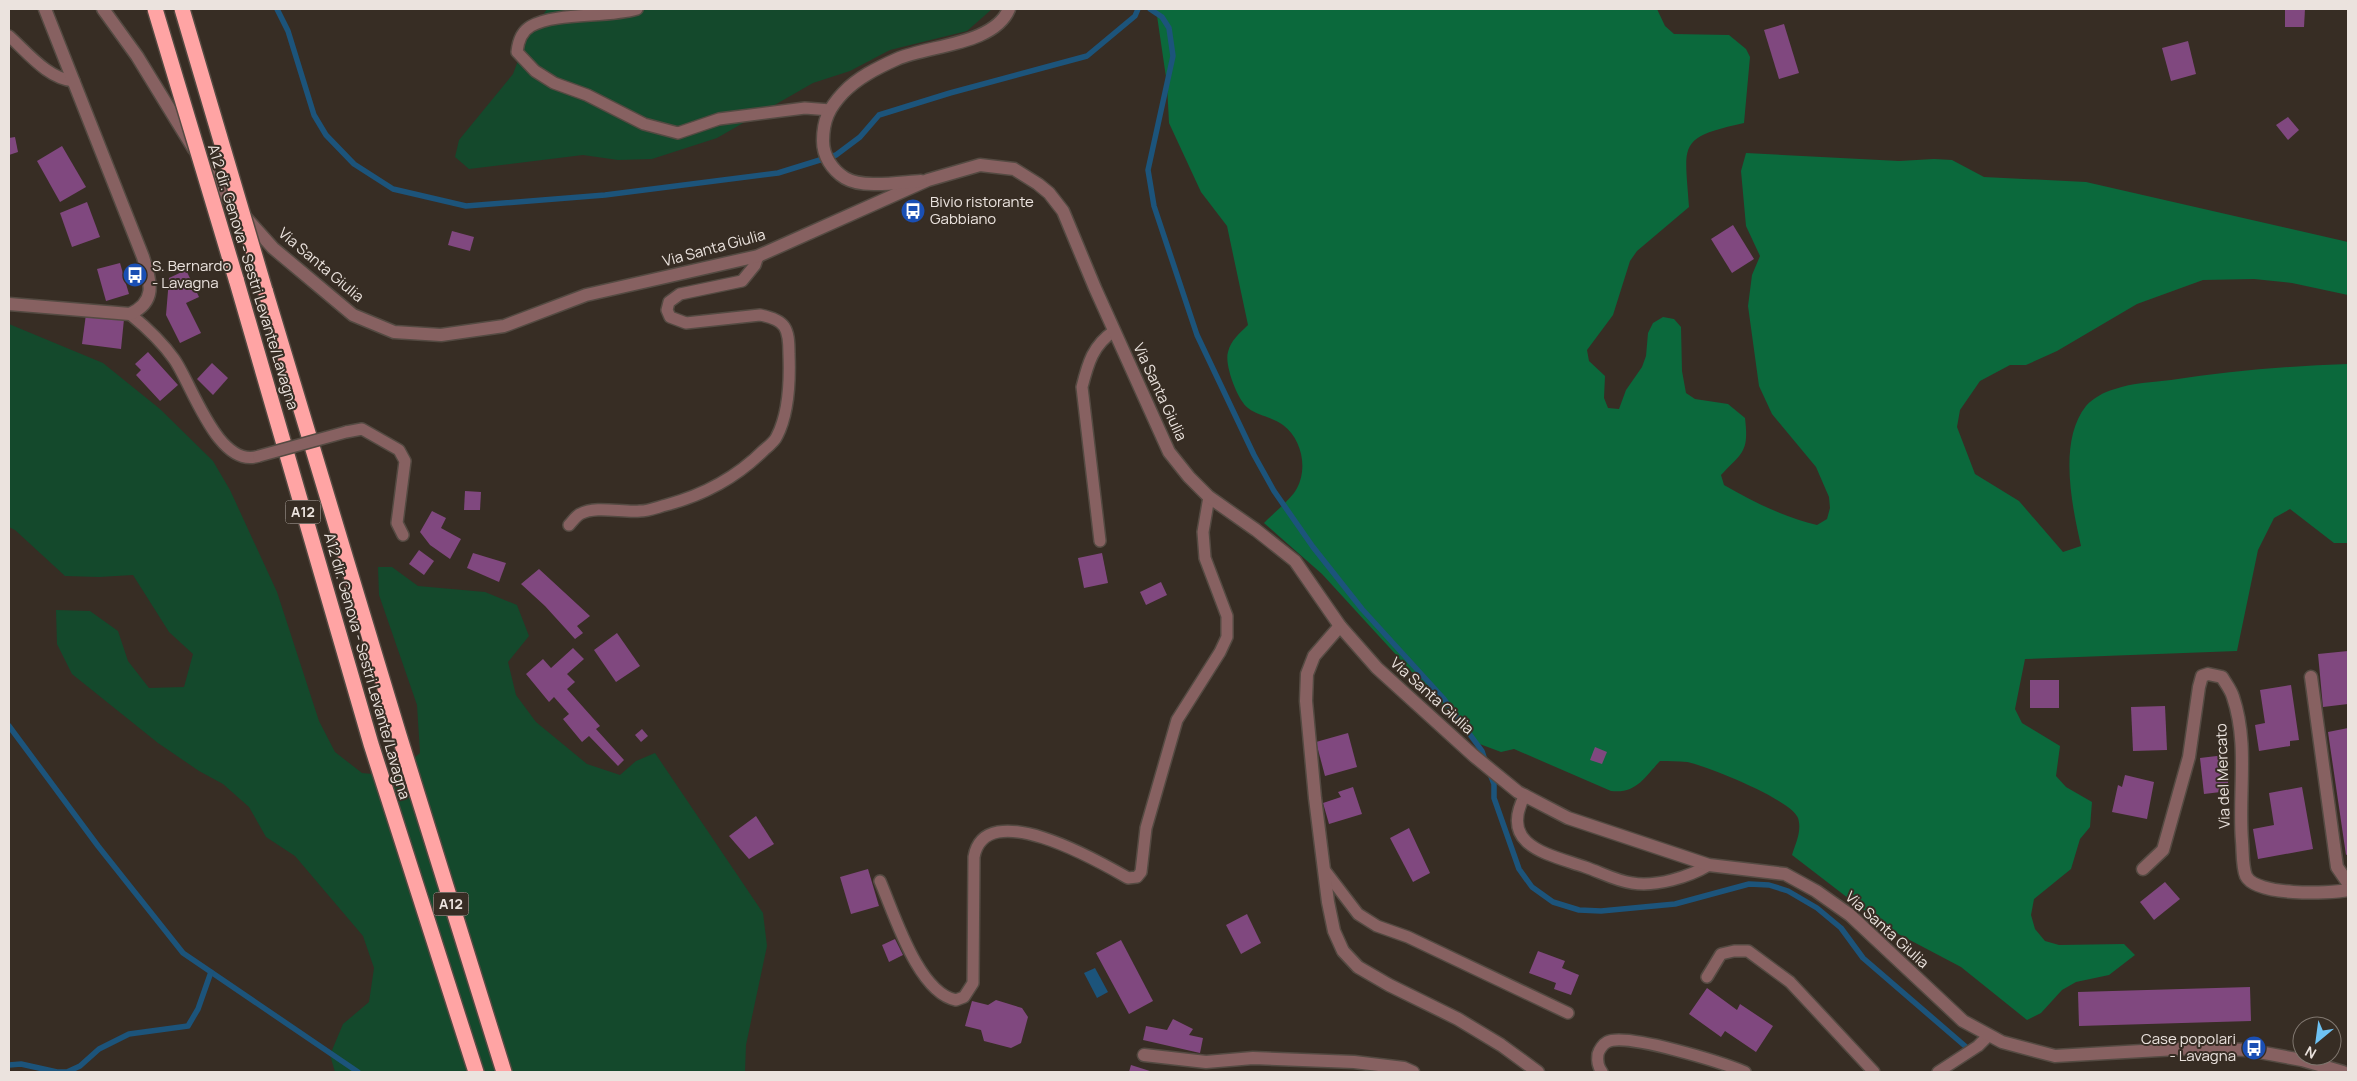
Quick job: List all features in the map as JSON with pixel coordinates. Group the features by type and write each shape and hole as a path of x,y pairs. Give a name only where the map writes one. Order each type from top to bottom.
{"highway":[{"name":"A12 dir. Genova - Sestri Levante/Lavagna","path":"155,9 236,279 371,744 476,1072"},
{"name":"A12","path":"182,9 399,735 504,1072"}],"street":[{"path":"9,304 130,314 140,310 145,304 152,287 143,257 46,9"},
{"name":"Via Santa Giulia","path":"103,9 137,56 213,181 273,248 353,315 394,332 441,335 504,326 586,295 758,256 928,180 980,165 1014,169 1049,193 1063,211 1114,331 1169,452 1209,497 1256,530 1295,562 1340,626 1377,668 1474,756 1525,795 1568,818 1709,865 1785,874 1816,891 1850,915 1963,1021 2002,1042 2055,1056 2195,1048 2248,1050 2302,1060 2343,1072"},
{"path":"928,180 862,184 845,178 828,164 823,145 823,125 830,110 854,81 898,58 976,37 996,26 1009,9"},
{"path":"1340,626 1314,656 1306,674 1306,701 1313,779 1326,872 1328,902 1334,931 1343,951 1358,967 1389,985 1467,1024 1501,1045 1538,1072"},
{"name":"Via del Mercato","path":"2143,870 2163,850 2189,756 2199,687 2202,676 2208,674 2222,678 2233,696 2241,736 2243,788 2241,820 2246,876 2255,885 2281,890 2333,893 2348,890"},
{"path":"2311,677 2338,868 2348,883"},
{"path":"1144,1054 1206,1062 1253,1058 1354,1062 1404,1068 1413,1072"}],"lane":[{"path":"637,9 551,20 531,26 518,43 517,52 535,71 554,83 587,95 644,124 678,133 719,119 805,108 830,110"},
{"path":"9,36 50,72 63,80 74,81"},
{"path":"569,525 580,514 594,511 641,511 691,498 726,482 758,457 776,438 784,419 790,367 789,337 787,329 782,323 760,314 686,323 670,318 667,310 669,302 680,294 742,281 755,265 758,256"},
{"path":"130,314 146,327 174,359 209,425 232,452 241,457 251,459 362,429 399,450 405,461 397,523 403,535"},
{"path":"1100,541 1082,387 1088,362 1095,348 1114,331"},
{"path":"880,881 923,975 940,994 956,1000 964,997 973,983 974,856 980,841 994,833 1010,830 1037,836 1081,852 1128,878 1136,877 1141,872 1146,828 1176,720 1220,652 1227,637 1227,616 1205,558 1204,518 1209,497"},
{"path":"1525,795 1517,810 1517,827 1534,849 1632,883 1669,881 1698,872 1709,865"},
{"path":"1326,872 1358,914 1377,926 1408,937 1568,1013"},
{"path":"1707,977 1721,954 1748,951 1790,982 1874,1072"},
{"path":"1938,1072 1978,1046 1988,1036"},
{"path":"1602,1072 1597,1059 1599,1050 1607,1042 1618,1040 1656,1046 1725,1064 1745,1072"}],"green space":[{"path":"547,9 992,9 967,31 890,50 850,71 813,83 717,138 652,159 618,160 583,155 469,169 455,157 459,140 513,74 525,42"},
{"path":"1156,9 1657,9 1665,26 1674,34 1729,35 1746,49 1750,57 1744,123 1706,134 1696,140 1690,147 1686,169 1689,207 1637,251 1630,261 1613,315 1587,350 1589,361 1605,376 1604,398 1608,408 1619,409 1626,390 1642,367 1646,356 1648,333 1653,323 1663,317 1674,319 1681,327 1682,371 1686,393 1695,399 1728,404 1745,418 1745,445 1739,456 1721,475 1724,485 1769,508 1817,525 1827,519 1830,508 1829,497 1816,467 1772,414 1759,386 1748,306 1752,275 1760,256 1746,226 1741,171 1746,153 1899,161 1952,160 1984,177 2086,182 2348,242 2348,295 2292,283 2254,279 2203,280 2137,304 2057,351 2026,365 2010,365 1980,381 1960,410 1957,427 1975,474 2019,501 2063,552 2081,546 2071,493 2070,455 2072,437 2077,420 2086,406 2095,398 2111,390 2128,385 2260,369 2348,364 2348,543 2334,543 2290,509 2274,518 2258,550 2237,651 2025,659 2015,709 2022,723 2060,746 2056,776 2066,787 2092,802 2090,827 2080,839 2071,869 2034,899 2031,915 2035,929 2045,941 2059,945 2124,944 2135,955 2109,975 2076,982 2062,990 2041,1013 2027,1020 1961,967 1887,928 1792,855 1799,832 1798,818 1781,802 1766,793 1697,765 1687,762 1670,761 1660,761 1639,784 1627,790 1611,791 1514,749 1501,752 1477,743 1322,574 1264,523 1283,505 1299,485 1302,457 1290,431 1279,422 1256,413 1244,404 1230,374 1227,358 1229,348 1248,325 1227,226 1201,192 1169,123 1167,84"},
{"path":"9,324 103,363 160,409 213,461 230,490 277,592 319,721 335,752 362,773 393,776 420,753 417,705 379,595 378,567 392,567 418,586 485,592 517,605 529,636 508,662 516,695 536,722 587,764 620,775 636,761 655,753 763,913 767,946 746,1045 745,1072 335,1072 330,1055 343,1024 369,1002 374,968 363,936 295,856 266,837 249,807 223,784 199,771 158,743 72,674 57,644 56,610 90,611 118,631 128,661 149,688 184,687 193,654 169,632 133,575 65,576 15,530 9,527"}],"water":[{"path":"1095,968 1108,992 1097,998 1084,973"}],"building":[{"path":"2285,9 2305,9 2304,27 2285,27"},
{"path":"1784,24 1799,73 1779,79 1764,30"},
{"path":"2188,41 2196,74 2171,81 2162,48"},
{"path":"2288,117 2299,130 2288,140 2276,125"},
{"path":"15,137 18,152 9,155 9,138"},
{"path":"62,146 86,187 60,202 37,161"},
{"path":"87,202 100,237 72,247 60,213"},
{"path":"1733,225 1754,259 1732,273 1711,239"},
{"path":"452,231 474,237 470,251 448,245"},
{"path":"120,263 129,294 106,301 97,269"},
{"path":"186,270 199,297 186,303 201,333 180,343 166,315 169,278"},
{"path":"86,314 124,319 121,349 82,344"},
{"path":"148,352 178,385 160,401 136,375 141,370 135,364"},
{"path":"212,363 228,378 213,395 197,379"},
{"path":"465,491 481,492 480,510 464,510"},
{"path":"432,511 446,518 441,528 461,539 450,559 430,545 420,532"},
{"path":"419,550 434,561 424,575 409,564"},
{"path":"473,553 506,563 499,582 467,568"},
{"path":"1102,553 1108,583 1084,588 1078,558"},
{"path":"539,569 590,616 577,626 583,633 575,639 545,606 521,584"},
{"path":"1161,582 1167,595 1146,605 1140,592"},
{"path":"617,633 640,666 616,682 594,650"},
{"path":"573,648 584,659 567,674 575,682 567,689 600,726 596,729 624,760 618,766 589,736 582,742 563,719 569,714 554,697 549,702 526,674 543,659 551,668"},
{"path":"2348,651 2348,704 2323,707 2318,654"},
{"path":"2030,680 2059,680 2059,708 2030,708"},
{"path":"2291,685 2299,740 2290,741 2290,746 2259,751 2255,725 2265,723 2260,690"},
{"path":"2165,706 2167,750 2133,751 2131,707"},
{"path":"2348,728 2348,854 2346,855 2328,732"},
{"path":"642,729 648,736 641,742 635,735"},
{"path":"1348,733 1357,767 1325,776 1316,742"},
{"path":"1595,747 1607,752 1602,764 1590,760"},
{"path":"2225,755 2229,791 2204,794 2200,758"},
{"path":"2125,775 2154,782 2147,819 2112,812 2118,785 2122,787"},
{"path":"1353,787 1362,814 1329,824 1323,803 1341,797 1338,792"},
{"path":"2302,787 2313,849 2258,859 2253,829 2274,825 2269,793"},
{"path":"756,816 774,844 749,859 729,836"},
{"path":"1409,828 1430,873 1413,882 1390,838"},
{"path":"868,869 879,906 851,914 840,877"},
{"path":"2165,882 2180,899 2154,920 2140,902"},
{"path":"1247,914 1261,943 1241,954 1226,925"},
{"path":"895,939 903,955 889,962 882,945"},
{"path":"1121,940 1153,1001 1129,1014 1096,953"},
{"path":"1538,951 1565,961 1562,968 1579,975 1571,995 1554,989 1556,983 1529,973"},
{"path":"2250,987 2251,1021 2079,1026 2078,992"},
{"path":"1707,988 1737,1010 1740,1004 1773,1026 1756,1052 1725,1031 1721,1037 1689,1014"},
{"path":"996,1000 1022,1008 1028,1017 1021,1043 1011,1048 984,1041 981,1030 965,1026 972,1001 988,1005"},
{"path":"1173,1019 1193,1029 1189,1035 1203,1038 1200,1053 1143,1040 1146,1026 1167,1030"},
{"path":"1131,1065 1153,1072 1129,1072"}],"waterway":[{"path":"277,9 288,31 314,115 326,135 354,164 393,189 466,206 605,195 778,173 836,155 860,137 879,115 950,93 1087,56 1135,16 1138,9"},
{"path":"1150,9 1162,17 1169,28 1173,56 1148,170 1154,206 1197,335 1254,455 1274,491 1313,547 1362,609 1444,699 1482,751 1486,763"},
{"path":"9,726 98,846 183,953 358,1072"},
{"path":"1490,774 1494,784 1494,798 1519,869 1532,887 1553,902 1579,910 1601,911 1675,904 1749,884 1769,885 1788,891 1817,908 1841,928 1863,958 1965,1046"},
{"path":"9,1065 21,1064 57,1072 67,1072 80,1066 99,1049 129,1034 188,1026 198,1009 211,972"}],"place":[{"name":"Bivio ristorante Gabbiano","path":"913,211"},
{"name":"S. Bernardo - Lavagna","path":"135,275"},
{"name":"Case popolari - Lavagna","path":"2254,1048"}]}
